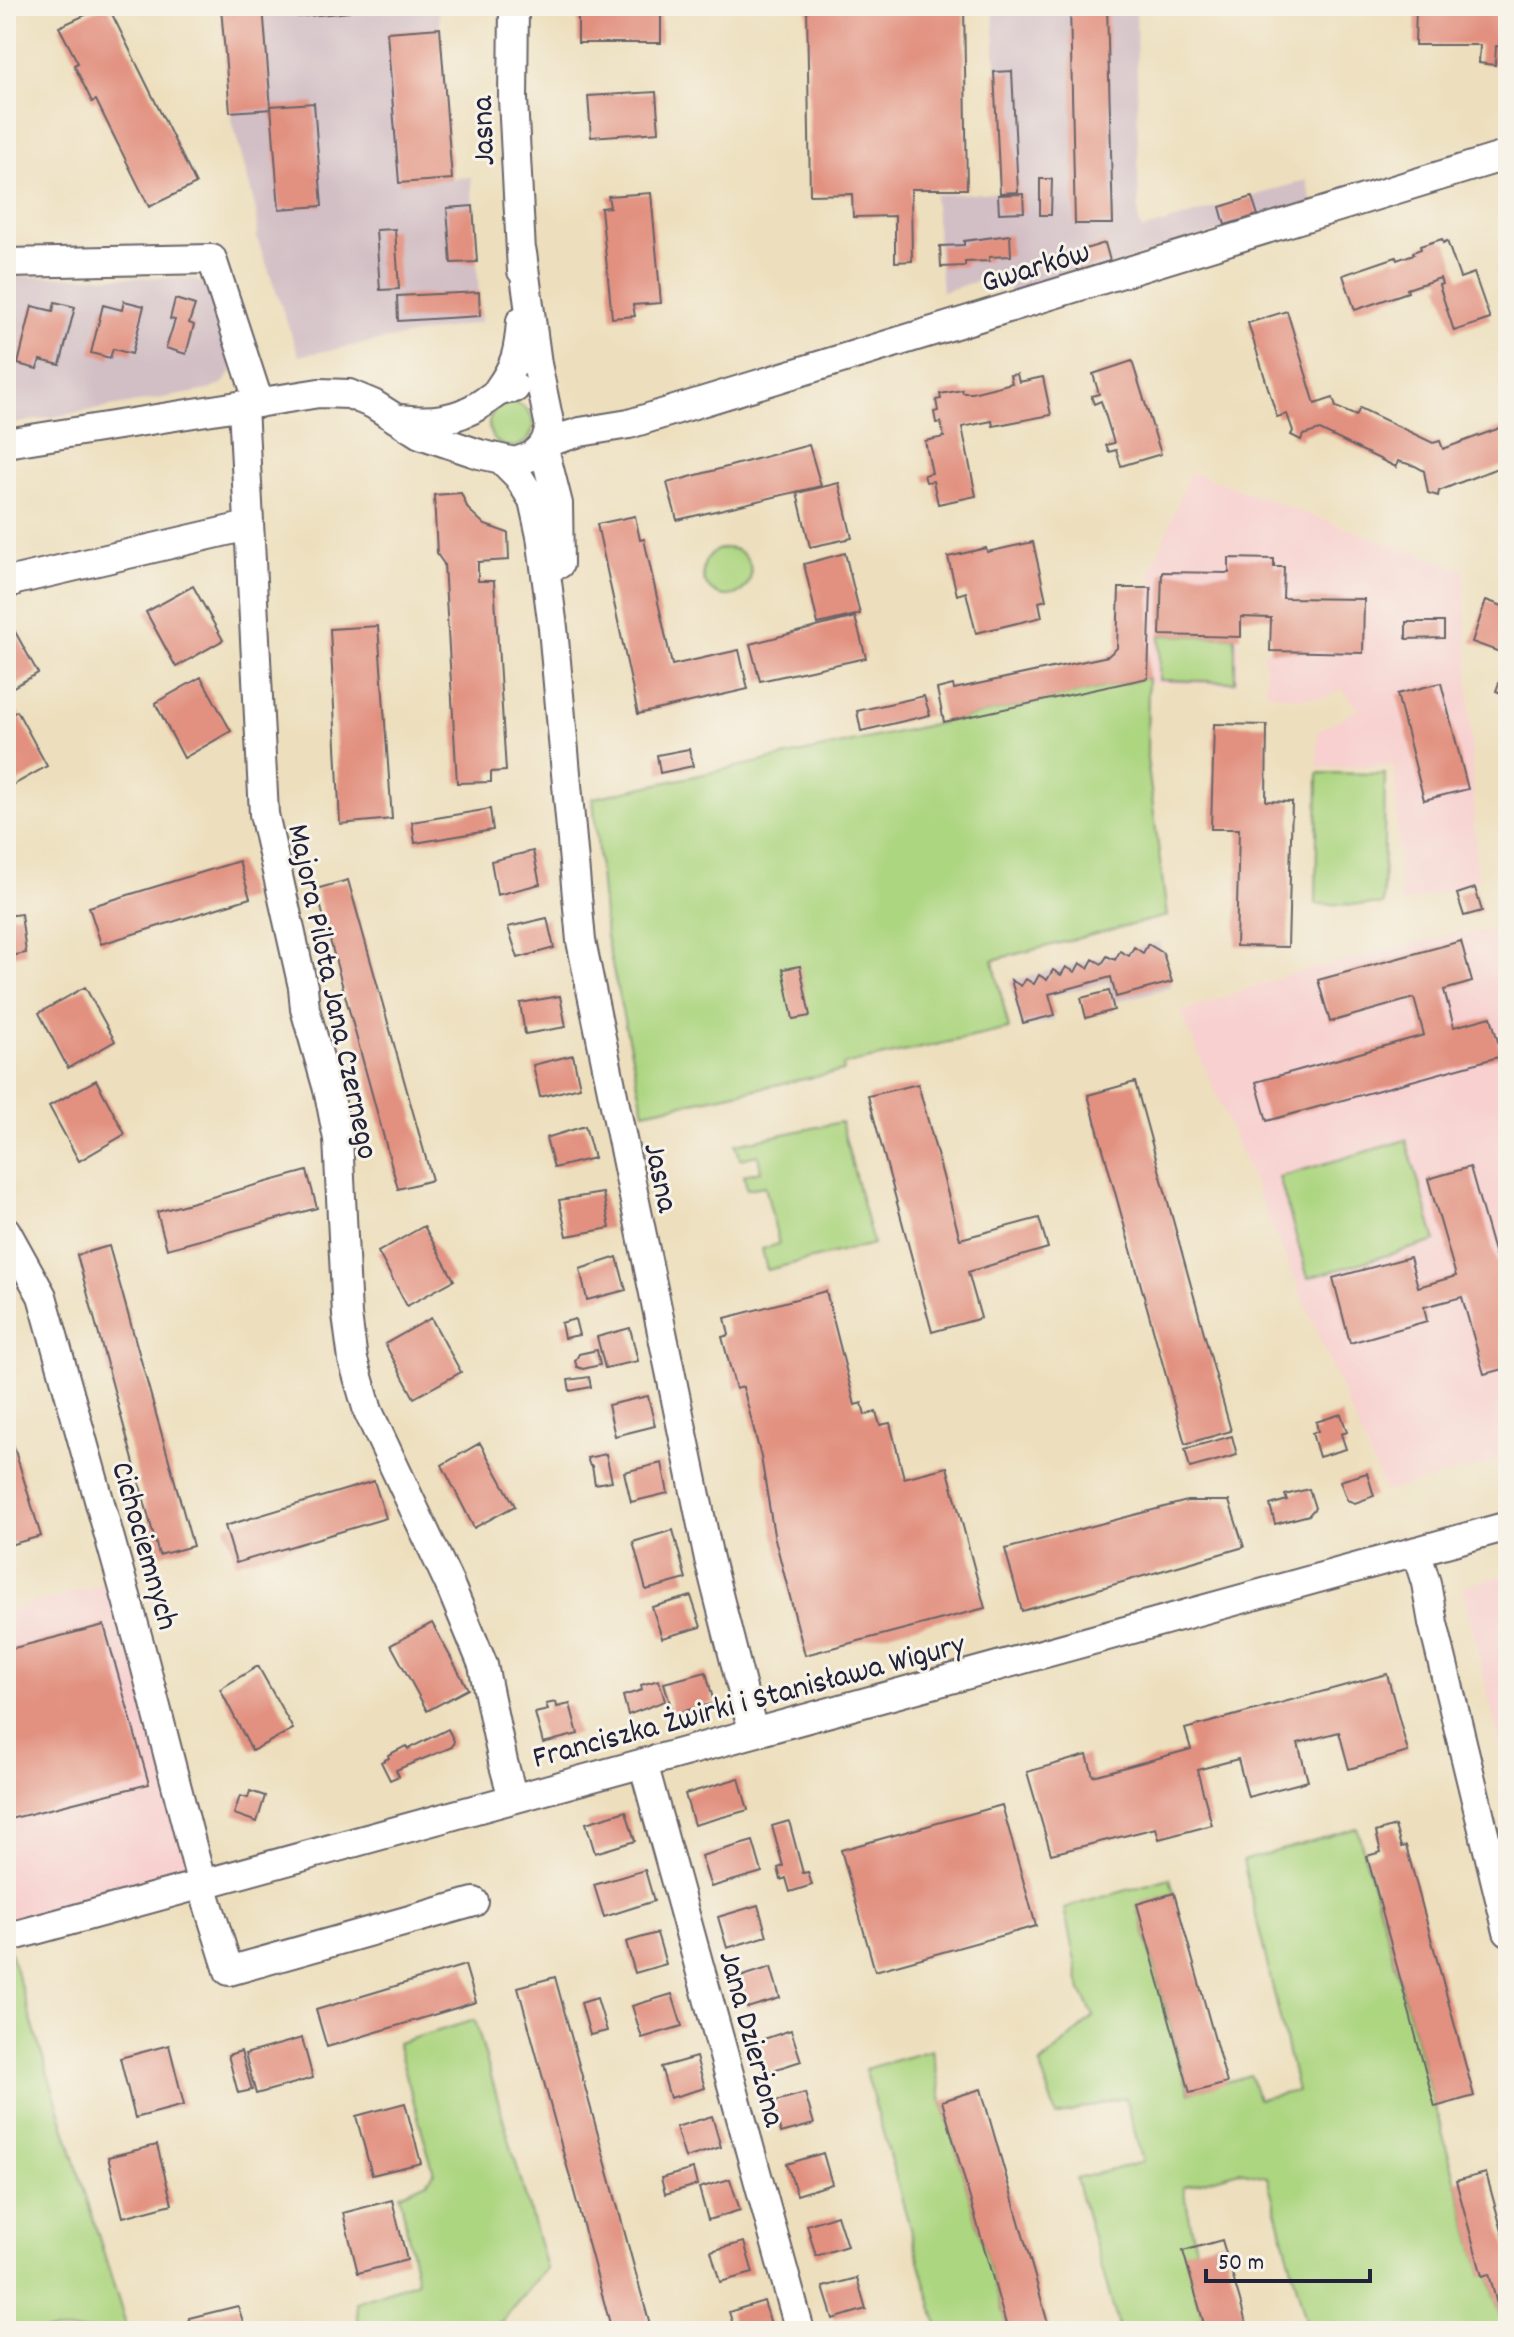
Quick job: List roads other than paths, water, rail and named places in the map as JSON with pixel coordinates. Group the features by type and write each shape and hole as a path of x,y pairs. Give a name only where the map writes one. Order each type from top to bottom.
{"street":[{"name":"Jasna","path":"514,6 513,99 522,253 546,408"},
{"name":"Gwarków","path":"544,444 580,432 629,424 1508,155"},
{"name":"Jasna","path":"490,397 513,369 519,348 522,253"},
{"name":"Majora Pilota Jana Czernego","path":"6,263 212,259 251,404 248,526 264,814 303,987 305,1009 329,1093 338,1139 347,1315 353,1360 368,1411 449,1583 483,1665 513,1798"},
{"path":"398,419 422,422 451,419 490,397 519,388 534,394 546,408 580,432"},
{"path":"6,443 319,393 349,394 420,434 515,462 532,456 544,444 550,427 546,408"},
{"path":"490,397 475,425 481,444 499,458"},
{"name":"Jasna","path":"544,444 558,504 560,535 553,628"},
{"name":"Jasna","path":"499,458 518,476 533,500 541,536 553,628 581,941 709,1559 753,1732"},
{"path":"6,585 16,580 248,526"},
{"name":"Cichociemnych","path":"6,1231 42,1296 202,1885 229,1971 474,1902"},
{"name":"Franciszka Żwirki i Stanisława Wigury","path":"6,1938 1508,1526"},
{"path":"1416,1551 1508,1932"},
{"name":"Jana Dzierżona","path":"643,1763 800,2331"}]}
